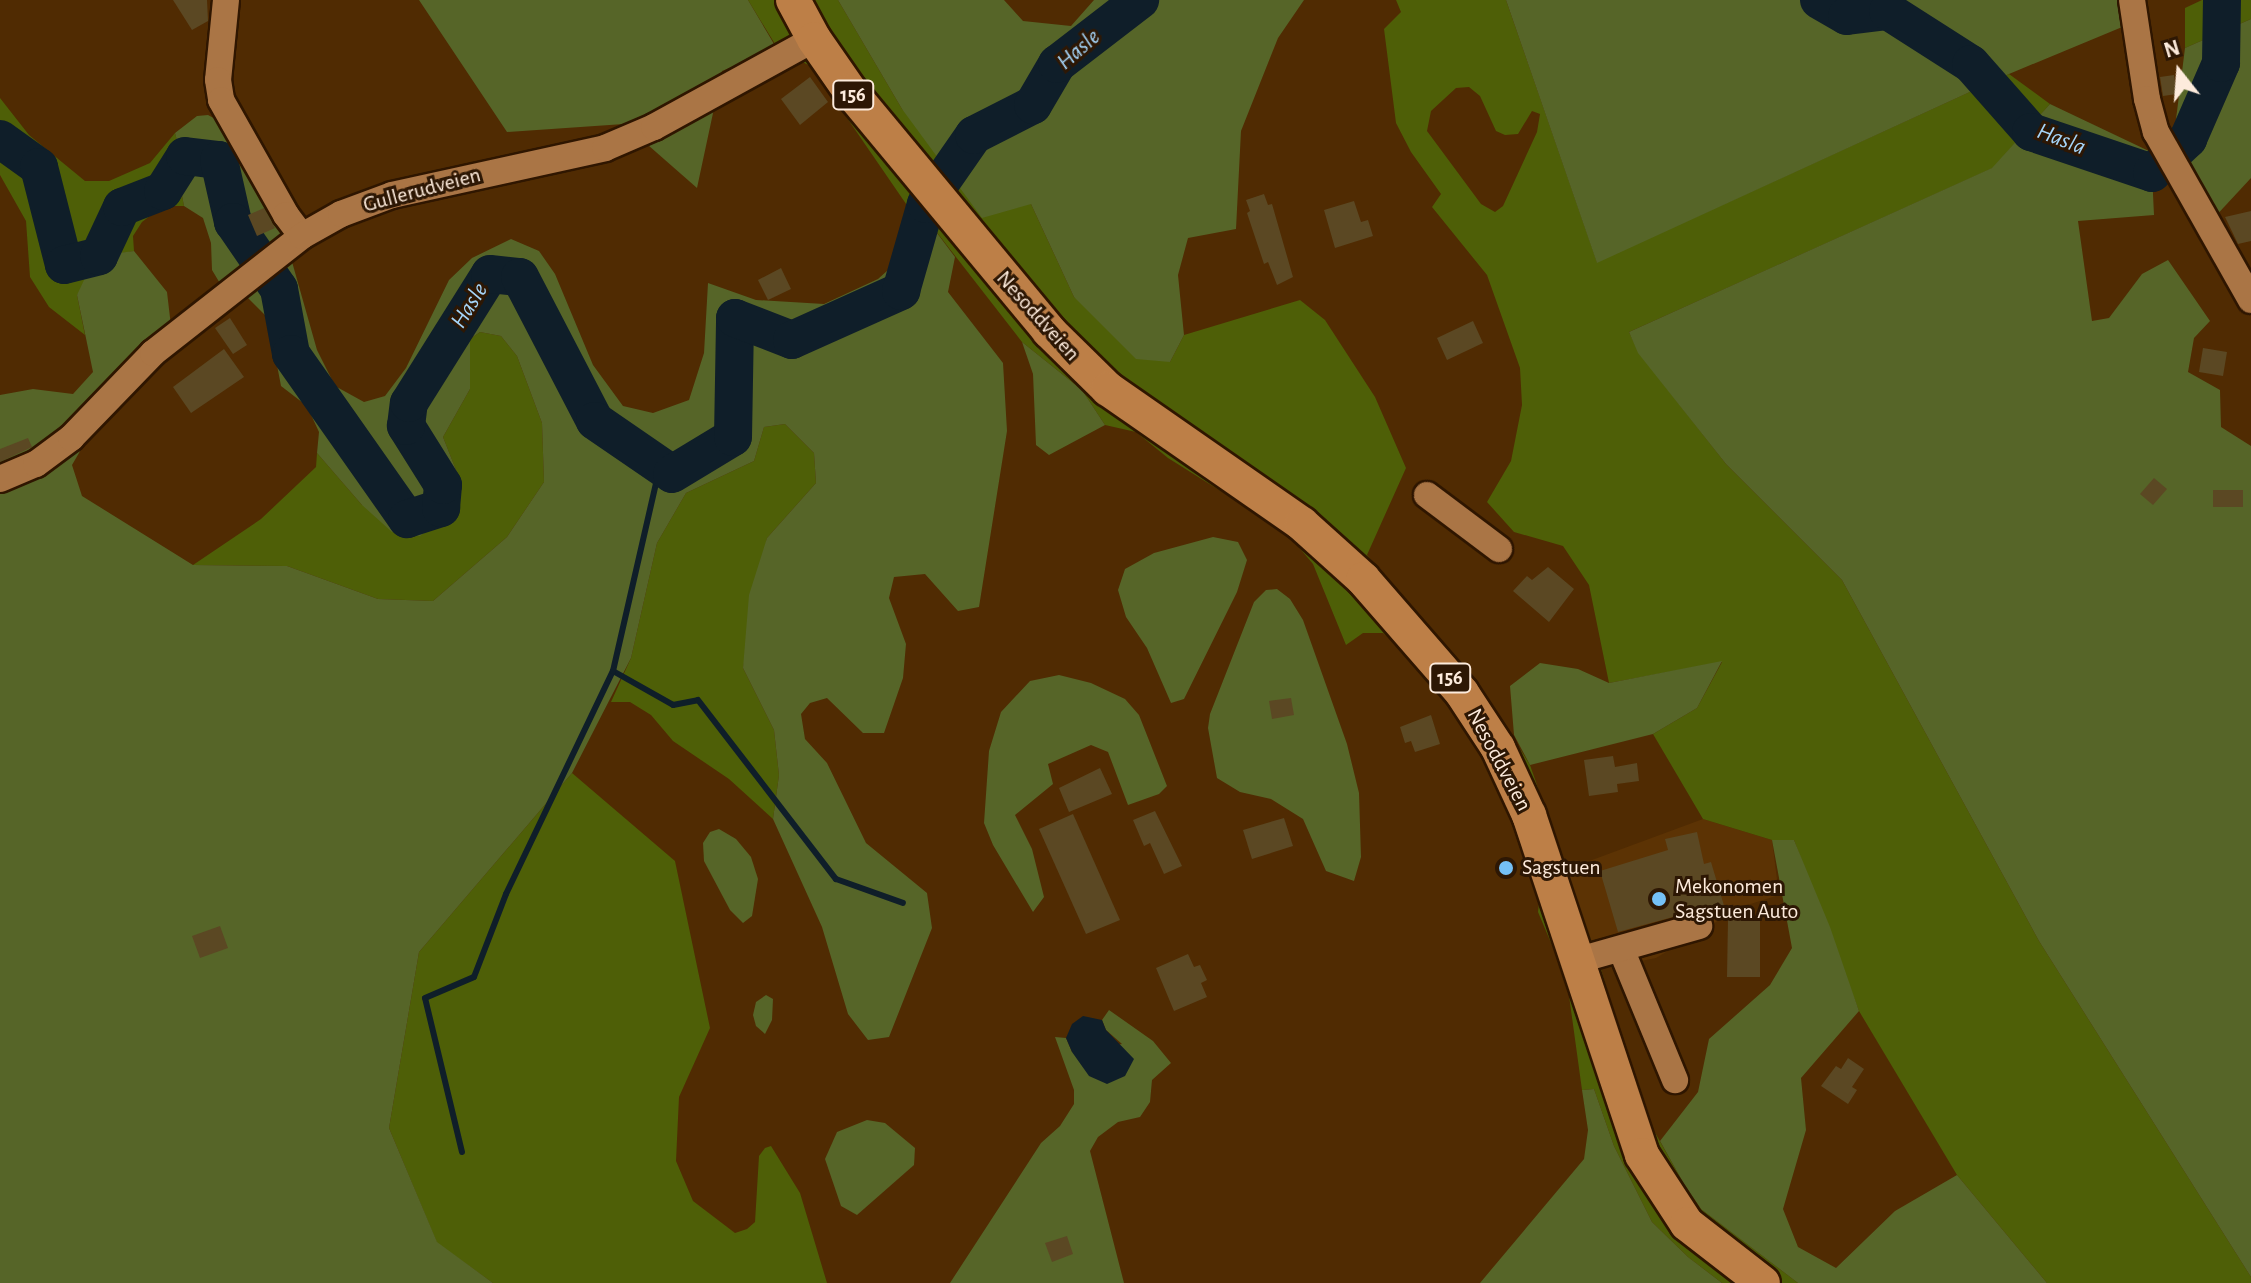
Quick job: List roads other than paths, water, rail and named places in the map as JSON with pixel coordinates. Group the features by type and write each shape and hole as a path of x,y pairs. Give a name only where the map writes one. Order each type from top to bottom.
{"main road":[{"name":"156","path":"793,0 814,39"},
{"name":"Nesoddveien","path":"814,39 850,91 1049,331 1108,389 1302,524 1363,579 1424,647 1485,726 1512,773 1579,960 1629,1122 1654,1177 1696,1232 1763,1283"}],"street":[{"path":"226,0 218,80 221,100 286,215 302,236"},
{"path":"2132,0 2147,99 2156,132 2251,300"},
{"name":"Gullerudveien","path":"0,479 36,464 71,438 153,353 302,236 341,214 392,195 605,148 654,127 814,39"},
{"path":"1427,495 1499,549"},
{"path":"1579,960 1699,926"},
{"path":"1621,949 1675,1080"}],"water":[{"path":"1083,1016 1102,1020 1106,1030 1134,1059 1125,1076 1107,1084 1089,1076 1072,1052 1066,1038 1072,1024"}],"waterway":[{"name":"Hasle","path":"0,139 39,167 64,265 99,256 122,207 163,191 185,156 219,160 233,222 279,289 291,354 407,519 441,508 443,485 406,426 409,403 490,274 520,277 595,421 672,474 733,437 735,318 792,340 901,291 926,204 974,135 1033,105 1057,64 1140,0"},
{"name":"Hasla","path":"1819,0 1847,16 1888,11 1971,64 2031,132 2152,173 2188,139 2221,63 2222,0"},
{"path":"462,1152 425,998 474,977 506,894 613,671 660,466"},
{"path":"613,671 673,705 698,700 836,879 903,903"}],"place":[{"name":"Sagstuen","path":"1506,868"},
{"name":"Mekonomen Sagstuen Auto","path":"1659,899"}]}
